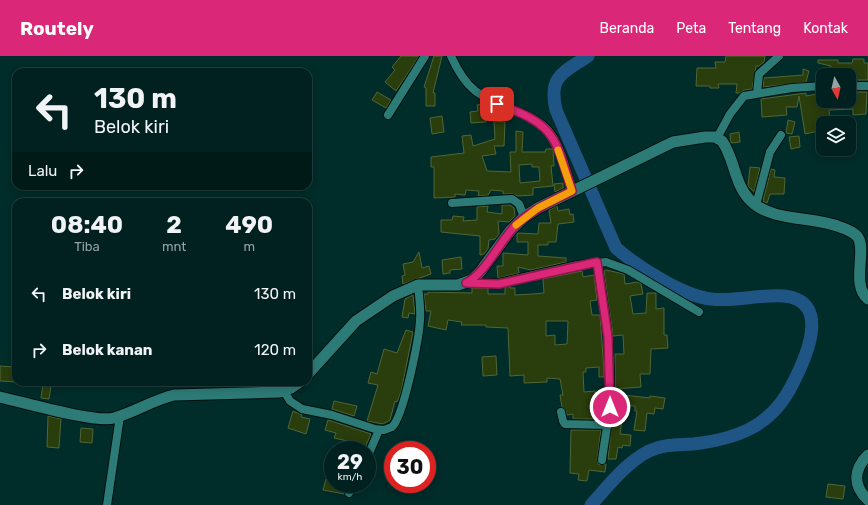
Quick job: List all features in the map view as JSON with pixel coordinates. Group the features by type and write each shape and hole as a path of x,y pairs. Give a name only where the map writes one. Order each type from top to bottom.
{"street":[{"path":"388,115 425,56"},
{"path":"450,56 464,80 478,94 488,100 526,115 548,130 558,148 574,190"},
{"path":"757,93 760,74 779,56"},
{"path":"717,138 740,99 746,95 792,88 816,86"},
{"path":"856,86 868,86"},
{"path":"756,205 770,152 781,135"},
{"path":"466,283 480,272 504,237 524,218 574,190 673,142 698,137 717,138 722,141 744,193 756,205 778,215 820,221 847,230 858,237 864,248 863,293 868,299"},
{"path":"452,203 512,199 519,204 524,218"},
{"path":"597,262 606,318 609,354 610,407 602,460"},
{"path":"312,370 356,322 393,296 418,285 466,283 499,284 597,262 610,263 628,270 699,312"},
{"path":"284,391 290,401 299,407 332,415 379,430 392,427 400,413 419,330 420,312 418,285"},
{"path":"0,397 94,418 108,419 120,416 158,399 174,394 284,391 293,386"},
{"path":"561,412 562,421 565,424 608,425"},
{"path":"107,505 120,416"},
{"path":"374,441 379,430"},
{"path":"868,454 859,465 856,478 858,487 868,500"}],"building":[{"path":"401,56 419,56 396,91 385,82 395,70 392,67"},
{"path":"434,56 442,56 433,93 435,93 435,106 426,106 426,88 424,87"},
{"path":"726,56 765,56 764,62 759,66 756,66 752,89 736,93 737,84 718,84 719,88 710,88 710,86 696,86 697,68 716,68 715,62 725,62"},
{"path":"853,59 864,59 864,63 868,63 868,80 856,80 856,68 823,68 831,66 818,63 818,60 838,60 838,63 852,63"},
{"path":"803,69 809,71 806,82 763,87 764,78 803,75"},
{"path":"377,92 391,100 386,108 372,100"},
{"path":"856,92 867,92 866,114 853,115 853,109 829,110 829,116 816,116 816,132 805,134 799,96 797,107 786,107 787,115 762,117 761,99 806,93 806,96 816,94 816,108 856,108"},
{"path":"484,104 486,122 471,123 470,112 478,111 477,105"},
{"path":"442,116 444,132 432,134 430,118"},
{"path":"788,120 795,122 792,134 786,133"},
{"path":"494,121 505,122 504,146 494,146 496,154 482,156 487,171 511,172 510,152 516,152 516,131 523,132 522,152 545,152 546,149 553,149 554,166 551,166 553,186 533,188 533,195 518,196 503,194 503,191 491,190 488,195 478,196 479,191 466,190 465,195 455,194 455,197 434,198 434,167 431,167 431,157 464,153 462,136 471,135 473,146 495,139","holes":["532,164 532,167 539,167 540,181 520,183 519,165"]},
{"path":"739,132 740,142 731,143 730,134"},
{"path":"799,136 800,147 791,149 789,137"},
{"path":"750,167 760,168 754,192 748,186"},
{"path":"771,169 775,170 774,177 785,178 784,194 770,194 767,203 763,201"},
{"path":"563,183 563,188 555,192 554,184"},
{"path":"502,205 510,205 514,208 515,216 509,222 498,221 499,234 495,239 489,240 488,249 484,254 480,255 480,236 441,232 441,220 452,220 453,216 464,217 463,221 477,220 477,207 488,206 487,212 502,214"},
{"path":"557,206 558,211 569,209 570,215 573,214 574,222 558,224 556,242 548,242 548,245 538,245 538,256 566,258 566,262 531,270 518,267 519,273 498,278 497,266 503,266 503,253 528,255 528,242 517,242 517,234 538,234 539,223 551,223 549,210"},
{"path":"419,252 422,268 429,266 431,274 403,284 402,276 405,275 403,264 413,262"},
{"path":"461,257 462,269 450,270 450,273 443,274 442,260"},
{"path":"606,270 624,274 625,284 638,282 641,284 643,294 630,296 633,314 646,313 647,293 656,293 656,309 664,308 664,335 667,335 668,348 651,349 650,374 640,374 641,387 615,389 615,354 624,354 623,335 613,336 604,271"},
{"path":"582,271 583,277 594,275 597,300 590,301 592,315 600,315 604,377 599,377 599,367 586,368 586,372 583,372 584,392 595,391 595,396 604,397 602,419 573,419 573,414 567,415 565,409 562,407 560,395 563,395 560,379 547,378 547,382 524,383 524,375 510,376 508,328 486,327 486,325 461,325 462,322 448,320 446,330 428,326 431,311 426,311 424,294 428,294 428,292 472,293 472,288 488,288 488,294 505,294 505,287 510,286 510,288 515,288 515,295 544,293 543,279","holes":["546,321 568,321 567,344 555,345 555,335 546,336"]},
{"path":"413,295 415,314 409,313 408,318 402,317 405,299"},
{"path":"406,330 413,332 401,392 397,402 395,401 390,420 383,424 367,421 378,385 368,383 371,372 377,374 384,349 397,353"},
{"path":"496,356 497,375 483,376 482,357"},
{"path":"0,366 12,367 12,382 0,381"},
{"path":"43,386 51,386 49,399 41,398"},
{"path":"615,394 665,398 663,409 655,408 654,414 647,413 645,431 634,430 637,411 635,411 635,406 624,405 620,434 631,435 630,446 623,445 622,448 618,447 616,459 608,459"},
{"path":"334,401 357,406 354,416 332,409"},
{"path":"293,411 302,415 301,417 310,419 306,434 288,428"},
{"path":"48,416 61,419 59,448 47,447"},
{"path":"328,420 371,434 368,441 348,441 334,438 336,433 325,430"},
{"path":"81,428 93,429 92,443 80,442"},
{"path":"571,430 601,430 597,460 599,465 606,464 605,472 589,470 587,481 578,480 579,474 570,473"},
{"path":"828,484 845,486 843,499 826,497"}],"waterway":[{"path":"588,56 571,67 556,82 554,99 556,110 616,248 636,264 661,280 674,287 700,297 720,300 784,296 799,300 808,308 811,320 811,333 808,347 792,385 774,411 763,421 751,428 724,439 693,444 666,446 648,452 639,457 621,472 591,505"}],"slow traffic":[{"path":"516,225 538,208 572,191 558,150"}],"route":[{"path":"497,104 526,115 548,130 558,148 572,191 538,208 524,218 504,237 475,278 466,283 499,284 578,265 597,262 608,337 610,407"}]}
